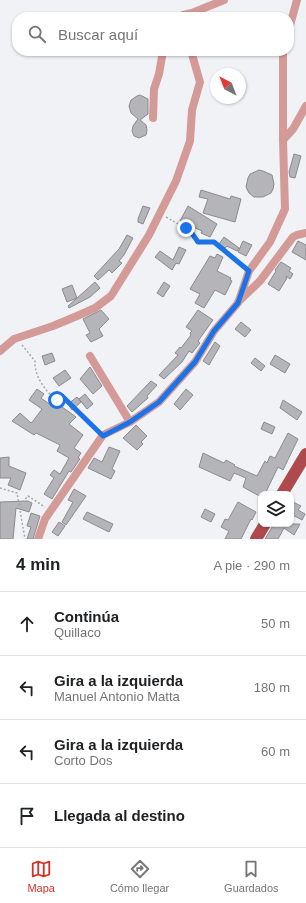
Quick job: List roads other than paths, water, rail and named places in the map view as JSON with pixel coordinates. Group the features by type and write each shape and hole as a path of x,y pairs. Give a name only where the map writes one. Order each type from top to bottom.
{"main road":[{"path":"284,491 306,454"},
{"path":"256,539 263,527"}],"street":[{"path":"198,12 224,0"},
{"path":"294,12 297,0"},
{"path":"153,118 154,90 162,56"},
{"path":"0,351 14,339 77,316 95,308 111,296 149,235 176,181 190,141 192,110 200,82 192,56"},
{"path":"238,303 249,271 270,242 285,209 283,56"},
{"path":"283,140 293,128 306,106"},
{"path":"38,539 45,519 103,436 130,422 159,402 195,362 214,331 238,303 260,281 293,238 297,235 306,233"},
{"path":"90,356 130,422"}]}
